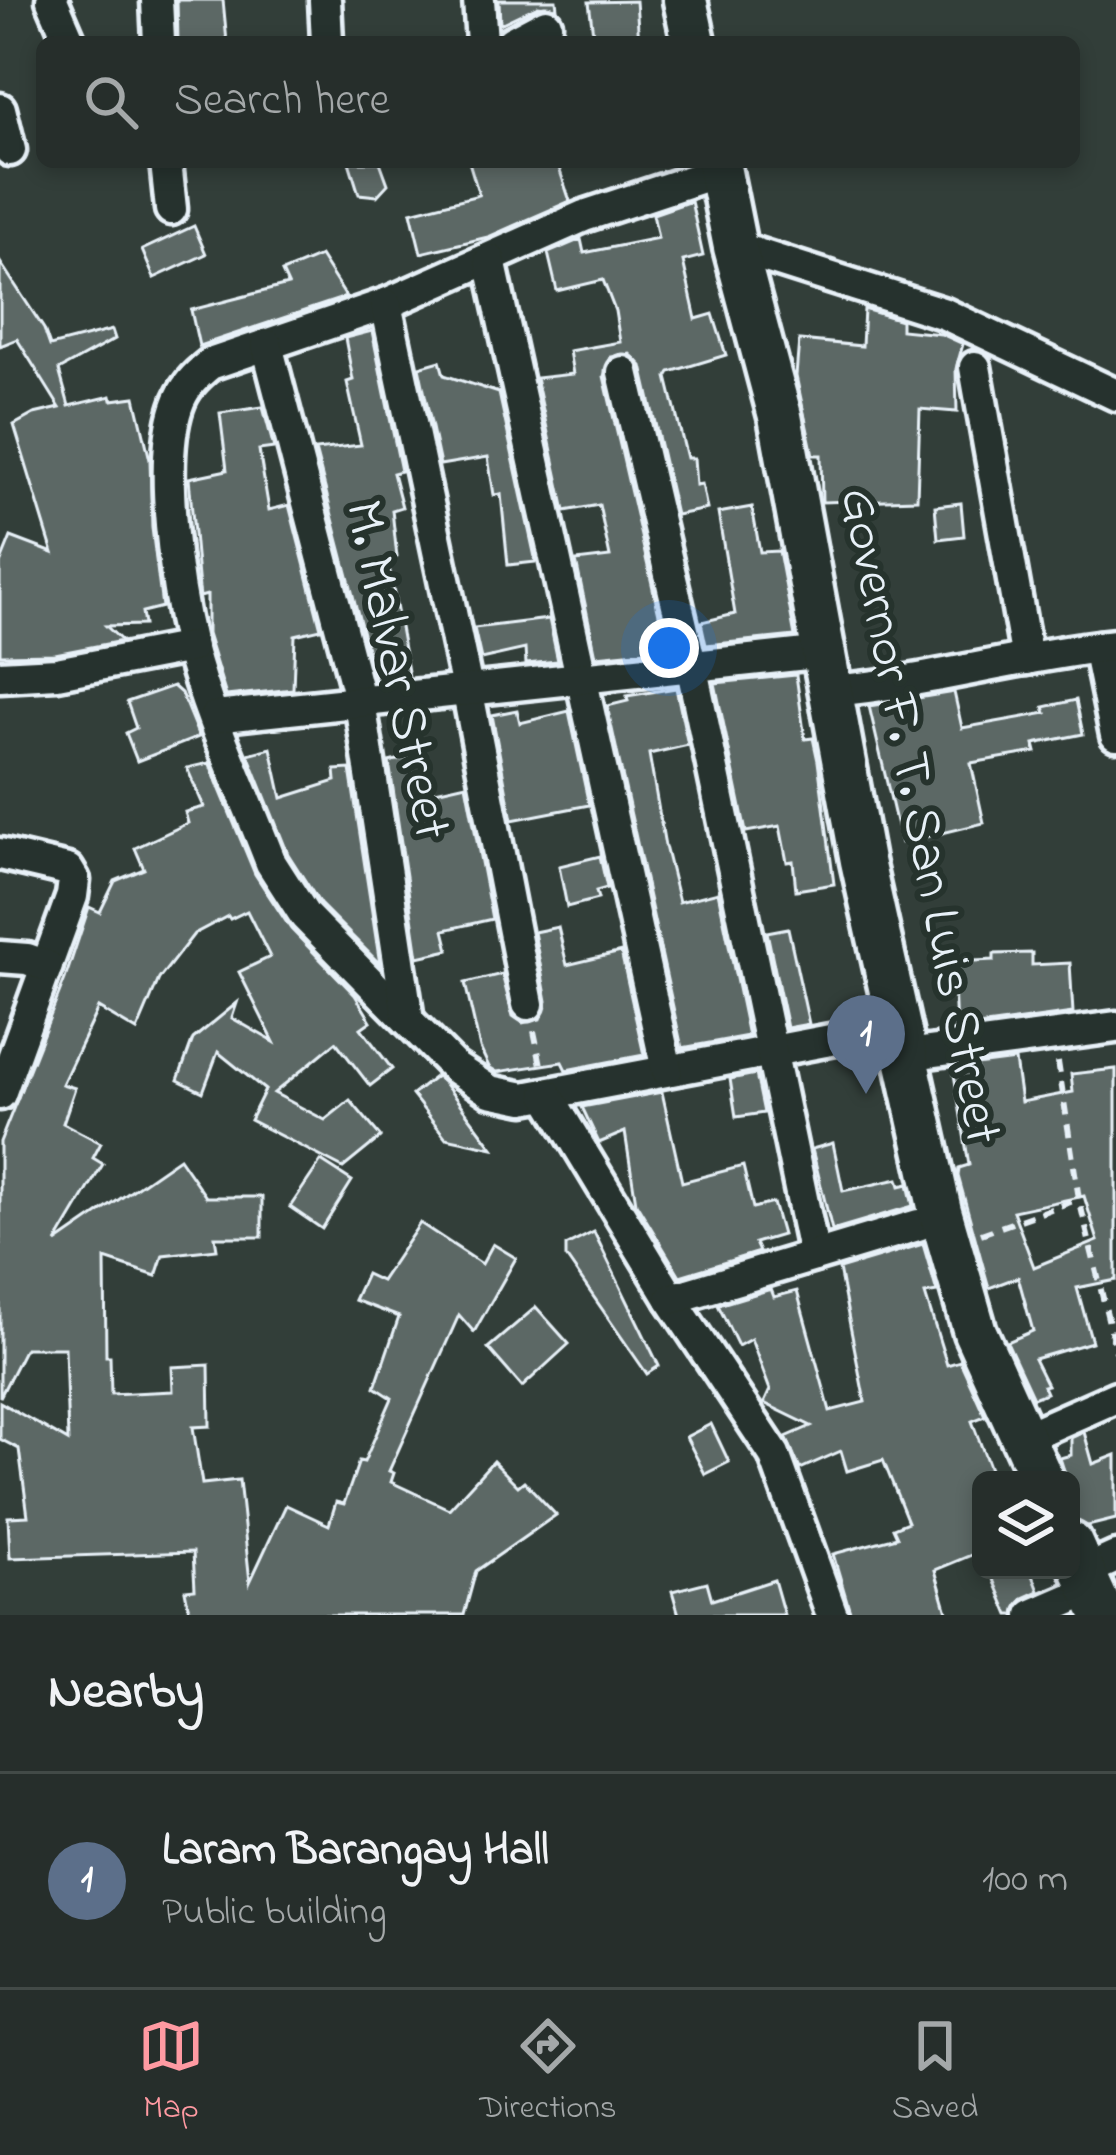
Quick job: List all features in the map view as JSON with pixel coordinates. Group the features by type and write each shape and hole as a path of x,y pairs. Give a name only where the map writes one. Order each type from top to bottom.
{"street":[{"path":"52,0 67,36"},
{"path":"157,0 159,36"},
{"path":"325,0 327,36"},
{"path":"479,0 482,36"},
{"path":"685,0 693,36"},
{"path":"523,36 546,24"},
{"path":"0,109 10,151"},
{"path":"167,168 171,209"},
{"path":"716,168 584,216 386,304 210,364 195,376 176,408 172,426 174,552 190,647 271,863 305,916 407,1020 454,1067 506,1098 769,1052 1116,1027"},
{"name":"Governor F. T. San Luis Street","path":"719,168 780,416 903,1041 933,1235 1038,1471"},
{"path":"735,247 945,314 1116,395"},
{"path":"490,260 667,1070"},
{"path":"386,304 528,1004"},
{"name":"M. Malvar Street","path":"267,345 360,702 407,1020"},
{"path":"974,367 1028,659"},
{"path":"622,372 692,669 814,1256"},
{"path":"215,717 692,669 828,671 898,685 1107,646 1116,735"},
{"path":"0,676 57,673 190,647"},
{"path":"0,854 68,871 74,880 73,896 2,1082"},
{"path":"0,958 47,966"},
{"path":"546,1089 671,1299 774,1454 832,1615"},
{"path":"671,1299 814,1256 933,1235"},
{"path":"1023,1438 1116,1397"},
{"path":"1033,1615 1089,1577"}],"path":[{"path":"528,1004 546,1089"},
{"path":"1054,1035 1079,1199 1116,1352"},
{"path":"933,1235 1079,1199"}],"building":[{"path":"177,0 223,0 226,36 178,36"},
{"path":"499,0 556,0 557,8 538,6 500,24"},
{"path":"636,1 639,36 593,36 589,2"},
{"path":"351,168 382,168 388,184 377,196 359,194"},
{"path":"471,168 559,168 570,201 488,237 421,253 411,212 479,195"},
{"path":"691,201 703,256 683,261 696,319 713,314 726,355 670,372 667,377 687,458 694,458 696,485 702,484 707,509 676,515 642,366 630,354 611,357 604,376 667,649 596,656 576,561 610,557 599,505 565,511 536,378 573,374 569,351 620,342 603,280 557,291 548,253 581,239 584,253 658,238 653,214"},
{"path":"194,226 206,254 154,278 142,250"},
{"path":"320,256 346,297 199,346 191,310 288,285 282,272"},
{"path":"0,262 50,346 112,330 115,339 59,370 69,406 111,396 112,400 135,397 150,460 162,607 142,612 144,625 106,626 122,641 55,654 0,655 0,564 11,537 53,553 14,425 60,408 17,339 0,346"},
{"path":"864,309 901,320 901,330 941,334 963,344 956,369 957,412 920,409 917,499 822,502 821,455 813,455 796,376 799,340 862,346"},
{"path":"372,331 401,471 393,473 402,507 392,510 397,557 388,561 409,677 375,680 315,450 361,445 347,382 353,380 345,338"},
{"path":"440,361 444,375 499,393 536,562 508,565 501,494 494,495 488,457 440,465 419,367"},
{"path":"263,407 274,448 259,450 269,510 289,505 321,629 295,635 293,689 226,696 207,634 207,595 200,597 189,478 227,470 220,413"},
{"path":"961,503 964,536 938,539 935,506"},
{"path":"752,507 760,552 779,551 795,636 706,645 701,622 735,614 718,513"},
{"path":"549,619 558,661 526,664 525,649 481,659 474,628"},
{"path":"796,675 805,739 813,738 818,761 834,884 796,890 793,861 787,862 780,826 746,832 715,683"},
{"path":"173,686 181,693 199,737 137,761 126,733 136,728 127,702"},
{"path":"676,688 688,745 649,754 665,846 679,902 718,892 748,1036 682,1048 607,706 628,701 627,696"},
{"path":"954,692 962,728 1046,713 1044,707 1076,700 1083,734 1034,744 1036,752 971,763 984,823 901,843 869,706"},
{"path":"517,710 520,723 569,711 589,805 512,820 492,715"},
{"path":"271,748 282,798 336,781 335,770 350,769 380,964 320,904 288,854 248,754"},
{"path":"410,757 418,795 466,784 492,919 444,930 449,950 418,957 389,762"},
{"path":"209,763 255,874 291,929 355,995 371,1021 361,1028 392,1069 370,1086 336,1042 274,1093 325,1120 350,1100 381,1137 343,1168 250,1120 265,1090 218,1052 203,1092 178,1080 193,1039 237,1003 232,1018 274,1042 239,972 270,957 247,911 228,916 194,934 159,979 137,1031 98,1008 62,1084 75,1088 63,1123 101,1143 93,1158 103,1164 56,1243 179,1158 206,1197 262,1197 262,1237 215,1237 217,1249 163,1255 156,1276 105,1259 111,1394 173,1391 172,1367 209,1365 210,1426 193,1427 202,1484 239,1480 250,1582 286,1505 329,1525 336,1502 344,1504 359,1461 364,1462 392,1398 375,1387 399,1317 354,1300 366,1274 381,1281 420,1223 482,1264 493,1244 516,1258 474,1332 459,1315 389,1471 394,1473 391,1482 449,1509 493,1461 518,1486 524,1481 556,1515 476,1571 464,1615 190,1615 185,1590 195,1589 193,1552 10,1558 8,1517 28,1516 19,1449 0,1439 0,1402 68,1441 65,1348 25,1348 0,1397 0,1142 89,907 100,912 115,881 144,869 135,848 188,823 185,812 204,807 187,768"},
{"path":"600,856 607,888 596,891 598,899 567,907 559,866"},
{"path":"558,927 567,965 621,952 644,1055 566,1070 562,1062 497,1072 489,1067 480,1048 465,983 502,974 513,1016 523,1023 540,1019 547,1001 534,932"},
{"path":"788,928 809,1024 787,1028 767,932"},
{"path":"1032,953 1032,965 1070,963 1073,1013 956,1029 953,962"},
{"path":"1015,1060 1021,1102 1073,1092 1071,1074 1116,1069 1116,1280 1077,1288 1092,1342 1034,1359 1047,1385 1043,1386 1046,1393 1033,1398 1007,1342 1033,1331 1018,1277 989,1288 958,1176 959,1168 969,1165 953,1068","holes":["1084,1196 1098,1241 1034,1267 1013,1211"]},
{"path":"756,1074 764,1113 736,1117 730,1079"},
{"path":"436,1076 493,1148 446,1138 412,1095"},
{"path":"662,1092 682,1182 743,1166 753,1208 773,1203 782,1235 755,1243 759,1252 680,1276 636,1203 625,1132 599,1143 582,1107"},
{"path":"833,1143 843,1191 898,1179 900,1186 908,1184 913,1206 832,1230 812,1149"},
{"path":"321,1161 352,1181 322,1229 290,1207"},
{"path":"594,1232 659,1366 647,1374 566,1257 566,1246"},
{"path":"923,1244 937,1292 925,1294 947,1365 960,1361 985,1416 972,1421 991,1471 972,1471 972,1555 935,1570 948,1615 851,1615 833,1554 897,1537 893,1528 908,1522 883,1460 847,1471 841,1451 800,1469 786,1437 811,1426 764,1403 770,1390 751,1339 738,1346 718,1305 771,1289 774,1297 797,1291 830,1411 865,1402 839,1269"},
{"path":"536,1307 569,1344 522,1387 488,1348"},
{"path":"711,1424 729,1462 705,1474 686,1437"},
{"path":"1084,1432 1093,1464 1116,1455 1116,1519 1088,1526 1080,1522 1080,1471 1064,1471 1060,1458 1071,1455 1071,1438"},
{"path":"994,1579 1034,1579 1039,1591 1024,1598 1014,1615 1009,1615"},
{"path":"774,1580 784,1615 679,1615 672,1591 707,1582 712,1600"}],"place":[{"name":"Laram Barangay Hall","path":"866,1094"}]}
